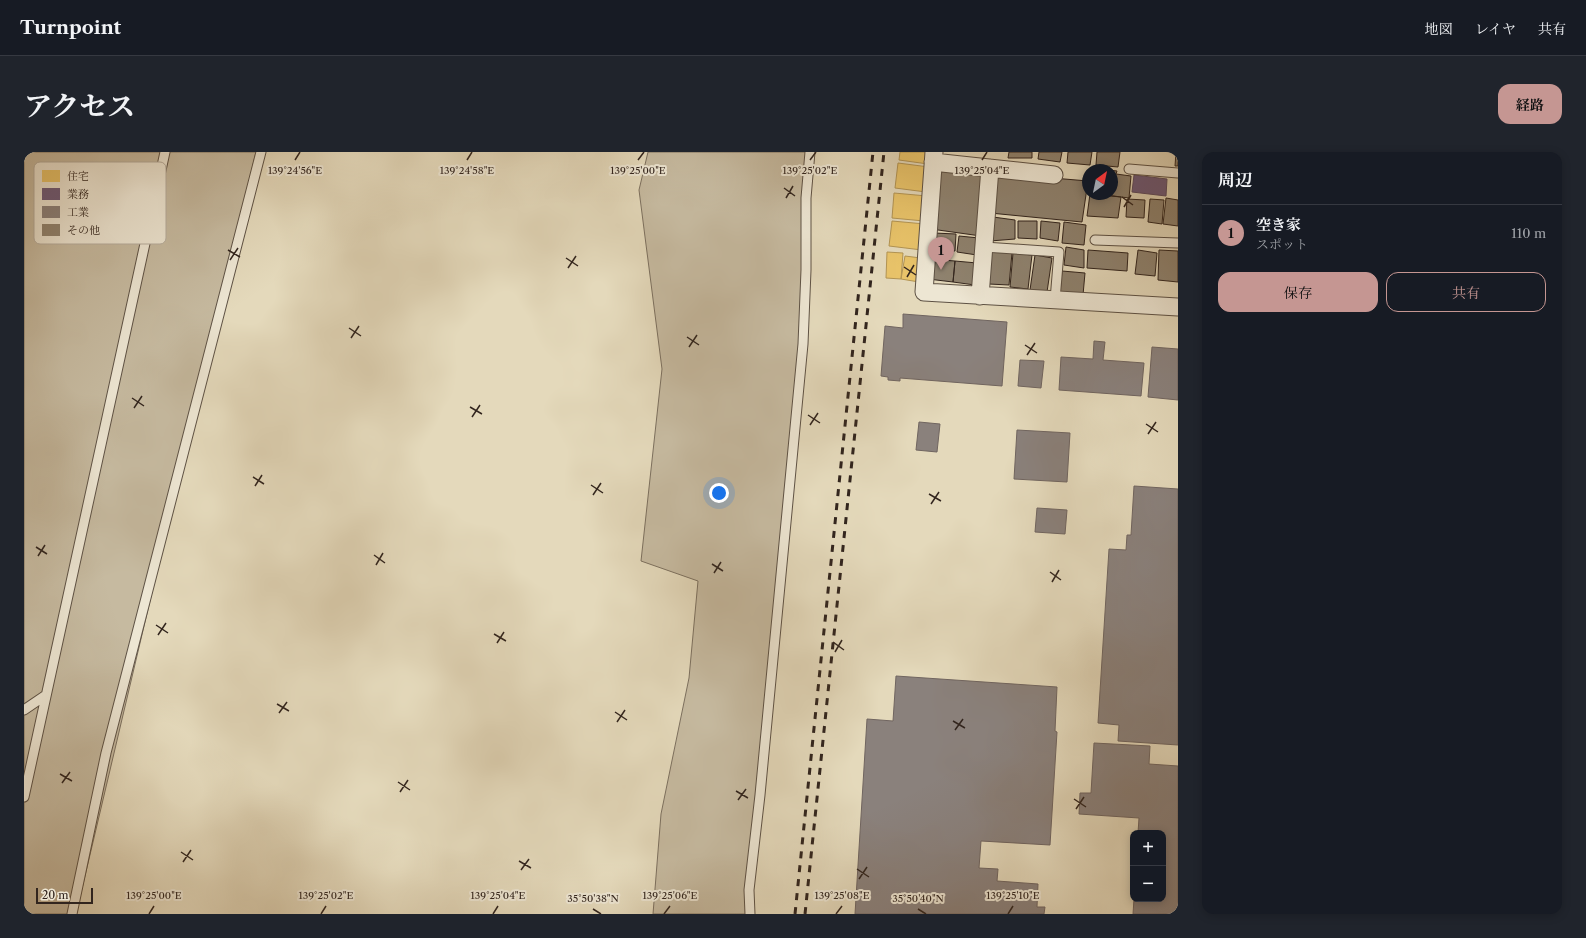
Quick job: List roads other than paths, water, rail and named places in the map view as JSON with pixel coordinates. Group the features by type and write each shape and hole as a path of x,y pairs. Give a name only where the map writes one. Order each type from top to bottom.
{"street":[{"path":"1054,175 990,168 933,157 924,292 1178,307"},
{"path":"980,296 990,168"}],"lane":[{"path":"163,162 165,152"},
{"path":"72,914 108,745 261,152"},
{"path":"750,914 750,890 803,344 806,270 806,198 810,152"},
{"path":"1129,169 1178,173"},
{"path":"1095,240 1178,243"},
{"path":"24,797 145,244"},
{"path":"984,247 1059,252 1055,300"},
{"path":"24,710 46,695"}],"railway":[{"path":"795,914 873,152"},
{"path":"805,914 884,152"}],"place":[{"name":"空き家","path":"941,270"}]}
